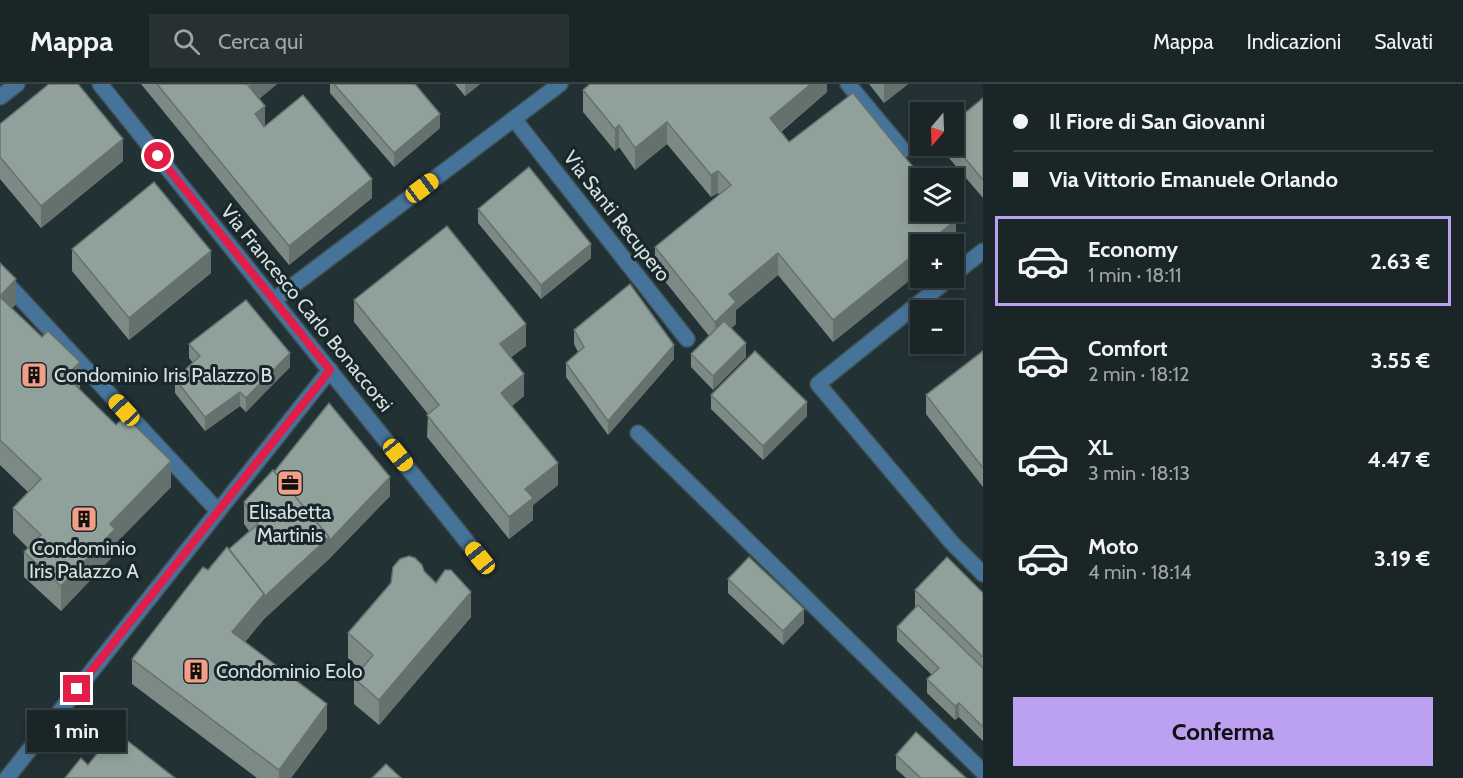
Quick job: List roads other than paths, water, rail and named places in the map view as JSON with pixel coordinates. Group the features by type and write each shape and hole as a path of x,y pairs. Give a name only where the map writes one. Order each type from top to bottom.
{"street":[{"path":"0,97 17,84"},
{"name":"Via Francesco Carlo Bonaccorsi","path":"100,84 480,558"},
{"path":"274,300 560,84"},
{"path":"848,84 903,150"},
{"name":"Via Santi Recupero","path":"514,119 687,339"},
{"path":"964,266 983,251"},
{"path":"0,276 218,511"},
{"path":"938,288 818,384 952,543 983,574"},
{"path":"7,778 330,370"},
{"path":"638,433 983,772"}],"place":[{"name":"Condominio Iris Palazzo B","path":"34,375"},
{"name":"Elisabetta Martinis","path":"290,483"},
{"name":"Condominio Iris Palazzo A","path":"84,519"},
{"name":"Condominio Eolo","path":"196,671"}]}
